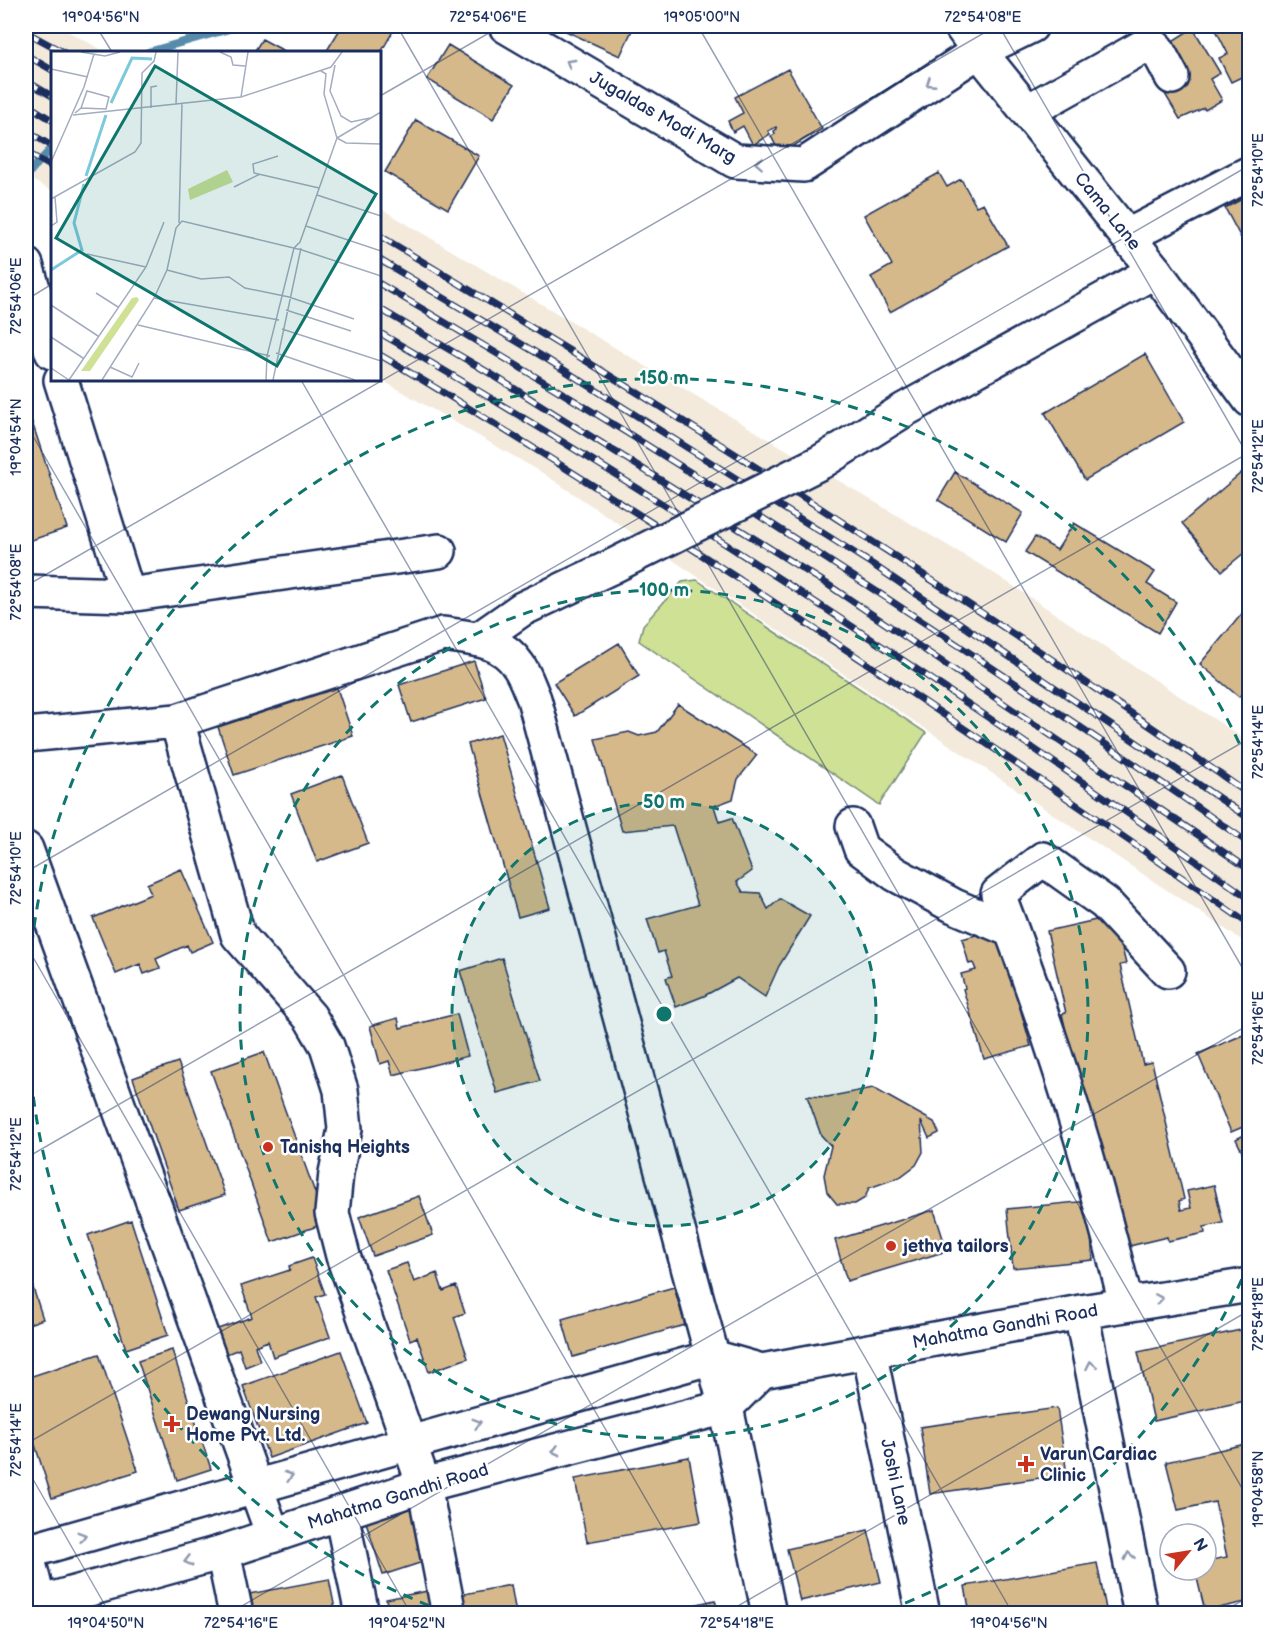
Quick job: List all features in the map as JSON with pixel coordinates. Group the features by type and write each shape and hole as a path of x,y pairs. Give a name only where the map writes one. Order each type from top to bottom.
{"street":[{"name":"Jugaldas Modi Marg","path":"506,26 735,161 804,165 970,38 1031,26"},
{"name":"Cama Lane","path":"970,38 1155,270 1250,400"},
{"path":"1028,111 1146,45 1152,45 1157,49 1172,77"},
{"path":"1128,236 1250,173"},
{"path":"26,265 51,349"},
{"path":"479,639 522,609 821,462 904,410 1155,270"},
{"path":"61,381 128,595"},
{"path":"26,592 128,595 439,551"},
{"path":"26,735 177,721 443,634 479,639 500,648 518,664 534,699 713,1357 726,1407 769,1614"},
{"path":"177,721 238,935 310,1017 327,1046 341,1090 345,1129 336,1173 332,1213 343,1256 424,1485 449,1614"},
{"path":"853,826 861,849 895,874 954,906 1011,930"},
{"path":"26,849 273,1534"},
{"path":"1126,1304 1108,1228 1071,1106 1041,1013 998,894 1043,859 1105,903 1168,971"},
{"name":"Mahatma Gandhi Road","path":"713,1357 762,1371 1081,1312 1250,1284"},
{"path":"1081,1312 1141,1614"},
{"name":"Joshi Lane","path":"868,1351 923,1614"},
{"path":"32,1607 26,1552 713,1357"},
{"path":"726,1407 762,1371"},
{"path":"649,1375 662,1423"},
{"path":"586,1392 598,1440"},
{"name":"Mahatma Gandhi Road","path":"32,1607 73,1604 273,1534 424,1485 726,1407"},
{"path":"341,1513 362,1614"},
{"path":"223,1552 236,1614"}],"shaded area":[{"path":"26,26 58,26 104,51 51,51 51,190 26,177"},
{"path":"381,209 989,570 1249,742 1249,945 541,472 381,380"}],"green space":[{"path":"697,580 926,733 879,805 639,641 643,625 682,582"}],"building":[{"path":"342,26 396,26 381,52 327,51"},
{"path":"555,26 634,26 620,56"},
{"path":"1214,26 1250,26 1250,73 1231,82 1219,58 1228,54"},
{"path":"1193,28 1220,73 1210,79 1222,100 1205,110 1204,108 1180,119 1165,94 1184,82 1163,47"},
{"path":"262,39 284,51 255,51"},
{"path":"448,45 514,85 493,119 427,79"},
{"path":"788,69 822,129 780,154 771,136 775,134 776,127 768,131 770,134 753,145 743,126 733,132 728,121 743,113 735,97"},
{"path":"416,120 479,156 448,209 385,172"},
{"path":"939,173 947,187 961,179 976,206 983,203 1008,246 890,312 871,277 892,265 864,215"},
{"path":"1250,195 1250,250 1248,251 1225,208"},
{"path":"1145,354 1184,422 1085,480 1045,413"},
{"path":"26,404 67,528 26,542"},
{"path":"1248,467 1250,548 1222,571 1182,523"},
{"path":"955,472 1023,513 1006,542 938,500"},
{"path":"1074,523 1155,572 1147,584 1176,602 1158,633 1025,552 1035,537 1057,550"},
{"path":"1250,604 1250,684 1239,697 1200,664"},
{"path":"619,643 639,676 575,716 554,683"},
{"path":"474,661 486,698 411,722 399,685"},
{"path":"337,688 353,736 234,775 218,727"},
{"path":"678,704 757,755 738,779 733,799 714,806 719,822 732,818 752,871 737,882 743,892 760,893 768,909 780,899 810,916 779,966 765,997 737,978 704,996 676,1007 666,978 672,976 664,951 658,953 647,919 698,905 673,826 622,831 595,739 629,732 639,736 657,732"},
{"path":"500,734 550,908 518,917 468,744"},
{"path":"342,775 368,843 317,862 291,794"},
{"path":"181,869 213,942 190,952 187,945 156,959 160,968 144,974 140,964 116,974 93,918 151,894 147,884"},
{"path":"1114,916 1126,964 1120,965 1143,1064 1152,1062 1184,1199 1179,1201 1181,1210 1191,1208 1187,1191 1214,1185 1223,1223 1204,1227 1205,1233 1168,1241 1167,1237 1117,1249 1062,1014 1066,1013 1047,931"},
{"path":"997,929 1031,1046 984,1059 963,989 965,988 961,974 976,970 973,963 969,964 962,939"},
{"path":"502,958 540,1081 497,1093 460,971"},
{"path":"457,1014 468,1056 393,1075 389,1061 380,1064 370,1026 398,1018 400,1028"},
{"path":"1250,1032 1250,1124 1231,1132 1198,1054"},
{"name":"Tanishq Heights","path":"264,1052 326,1223 272,1242 211,1071"},
{"path":"178,1062 225,1195 179,1210 133,1078"},
{"path":"873,1088 934,1122 939,1133 929,1138 921,1121 923,1152 916,1165 900,1177 869,1188 865,1198 855,1204 837,1204 827,1192 824,1175 831,1146 821,1135 807,1096 827,1097"},
{"path":"1250,1132 1250,1168 1236,1139"},
{"path":"419,1196 433,1235 373,1256 359,1217"},
{"path":"1088,1201 1093,1260 1013,1268 1007,1209"},
{"name":"jethva tailors","path":"934,1210 947,1251 847,1281 835,1240"},
{"path":"131,1220 168,1335 126,1349 88,1235"},
{"path":"312,1258 325,1294 316,1297 330,1337 273,1357 268,1341 255,1346 260,1361 245,1367 239,1349 224,1355 215,1330 252,1317 241,1286 290,1270 289,1266"},
{"path":"407,1263 414,1282 437,1273 443,1291 456,1286 465,1313 454,1317 468,1358 429,1372 417,1337 410,1340 386,1270"},
{"path":"26,1266 43,1319 26,1325"},
{"path":"674,1287 685,1325 573,1357 562,1319"},
{"path":"1250,1328 1250,1400 1154,1421 1138,1352"},
{"path":"172,1350 211,1469 177,1480 138,1361"},
{"path":"341,1351 367,1423 269,1458 243,1386"},
{"path":"99,1354 138,1471 52,1498 26,1417 26,1378"},
{"path":"1057,1408 1067,1474 930,1494 920,1427"},
{"path":"1250,1443 1250,1601 1205,1611 1198,1582 1218,1582 1218,1559 1227,1557 1215,1502 1178,1510 1166,1462"},
{"path":"689,1457 701,1522 587,1542 575,1479"},
{"path":"411,1504 429,1560 383,1575 365,1519"},
{"path":"868,1530 881,1582 800,1601 787,1549"},
{"path":"1097,1563 1107,1614 970,1614 965,1586"},
{"path":"329,1579 336,1614 253,1614 249,1594"},
{"path":"511,1585 516,1614 463,1614 459,1595"},
{"path":"433,1590 438,1614 389,1614 386,1599"},
{"path":"715,1600 719,1614 655,1614"}],"waterway":[{"path":"152,51 240,26"},
{"path":"26,176 51,149"}],"railway":[{"path":"26,32 61,51"},
{"path":"26,55 51,69"},
{"path":"26,81 51,95"},
{"path":"26,104 51,119"},
{"path":"26,131 51,145"},
{"path":"26,152 51,166"},
{"path":"381,237 711,438 820,508 1144,721 1250,795"},
{"path":"381,261 545,358 872,564 1250,819"},
{"path":"381,285 601,417 820,555 1036,697 1250,844"},
{"path":"381,310 491,374 827,584 1250,870"},
{"path":"381,334 492,399 712,535 1037,751 1250,899"},
{"path":"381,356 556,462 809,625 1030,773 1250,925"}],"place":[{"name":"Tanishq Heights","path":"268,1147"},
{"name":"jethva tailors","path":"891,1246"},
{"name":"Dewang Nursing Home Pvt. Ltd.","path":"172,1424"},
{"name":"Varun Cardiac Clinic","path":"1026,1464"}]}
